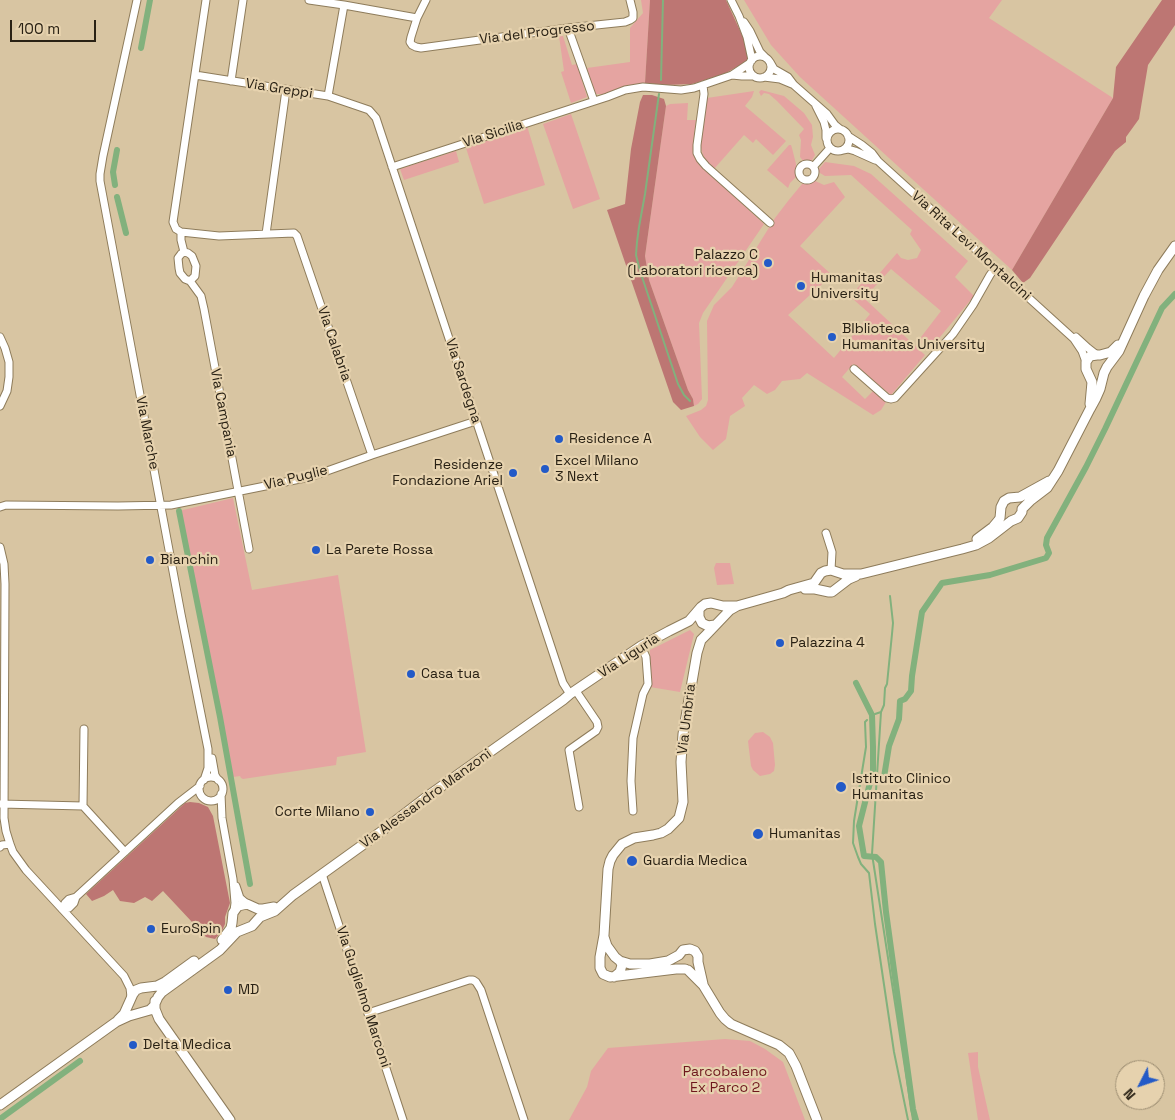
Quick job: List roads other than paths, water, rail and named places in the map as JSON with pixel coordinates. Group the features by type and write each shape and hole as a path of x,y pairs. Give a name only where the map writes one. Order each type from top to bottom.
{"street":[{"name":"Via Marche","path":"137,0 101,166 100,184 208,749"},
{"name":"Via Campania","path":"184,252 181,232 176,229 173,222 206,0"},
{"path":"231,81 243,0"},
{"path":"309,0 417,18 426,0"},
{"name":"Via del Progresso","path":"417,18 410,42 412,46 421,48 630,20 633,18 630,0"},
{"name":"Via Rita Levi Montalcini","path":"731,0 750,46 750,70 754,76 780,80 794,85"},
{"path":"328,96 344,5"},
{"name":"Via Rita Levi Montalcini","path":"739,16 750,31 760,52 774,69 788,77 840,129 872,153 878,161 1065,330 1079,346 1086,362"},
{"path":"568,28 594,101"},
{"path":"732,75 758,56 767,59 771,69 764,77"},
{"name":"Via Greppi","path":"196,75 328,96"},
{"path":"732,75 754,76"},
{"name":"Via Sicilia","path":"392,167 635,88 681,90 732,75"},
{"path":"703,85 704,94 697,153 706,166 770,223"},
{"path":"181,232 219,236 266,234 286,90"},
{"name":"Via Sardegna","path":"328,96 369,110 376,118 563,683 597,722 598,727 596,731 569,750 579,807"},
{"name":"Via Rita Levi Montalcini","path":"813,102 824,122 826,142 830,148 841,151 848,149 878,161"},
{"path":"826,138 833,129 840,129"},
{"path":"841,151 848,143 848,136"},
{"path":"813,167 830,148"},
{"name":"Via Calabria","path":"266,234 296,234 298,236 372,455"},
{"path":"1088,372 1097,376 1105,370 1119,351 1163,256 1175,238"},
{"path":"1158,270 1175,246"},
{"name":"Via Campania","path":"184,252 192,256 196,266 195,276 190,281"},
{"name":"Via Campania","path":"184,252 178,258 180,273 190,281 201,296 249,549"},
{"path":"854,368 887,398 895,398 953,334 995,268"},
{"name":"Via Rita Levi Montalcini","path":"1065,330 1099,355"},
{"path":"0,337 9,362 9,377 0,406"},
{"path":"1090,409 1092,386 1091,378 1086,369 1086,362 1090,356 1111,352 1124,337"},
{"path":"690,621 711,627 737,606 806,589 832,592 849,578 964,548 992,536 1020,515 1022,509 1047,488 1058,471 1100,389 1106,360 1099,355"},
{"name":"Via Puglie","path":"0,507 6,505 171,505 310,477 476,421"},
{"path":"964,548 996,524 1000,518 1004,501 1009,498 1020,497 1051,480"},
{"path":"1015,498 1020,502 1022,509"},
{"path":"1001,511 1008,519 1015,519"},
{"path":"826,533 832,552 834,571 840,579 839,586"},
{"path":"0,547 4,564 5,584 2,804 6,831 3,845 18,859 124,976 152,992 155,996 156,1011 159,1019"},
{"path":"783,594 789,590 814,583 823,572 834,571 843,574 861,574"},
{"path":"818,578 819,585 823,590"},
{"path":"702,640 702,623 698,617 700,610 705,604 737,606"},
{"path":"716,605 721,611 718,623"},
{"name":"Via Liguria","path":"573,693 641,646 690,621 700,610"},
{"name":"Via Umbria","path":"604,935 608,869 613,854 628,840 653,835 668,829 679,818 683,802 681,762 696,653 706,634 718,623"},
{"path":"633,811 631,781 633,738 643,694 648,684 646,657 641,646"},
{"name":"Via Alessandro Manzoni","path":"155,1002 162,992 220,950 237,932 253,925 262,916 275,911 322,874 573,693"},
{"path":"84,729 83,806 124,852"},
{"path":"0,1105 116,1022 124,1014 136,990 157,986 166,982 219,943 231,928 235,903 233,879 222,818 222,786 215,775 213,760 208,749"},
{"path":"208,749 208,768 200,794 212,803 222,818"},
{"path":"62,909 65,903 76,897 178,802 211,777 218,780"},
{"path":"184,799 199,797 207,800 216,799 221,794"},
{"path":"2,804 83,806"},
{"name":"Via Guglielmo Marconi","path":"322,874 403,1120"},
{"path":"233,879 240,898 256,912 256,921"},
{"name":"Via Alessandro Manzoni","path":"233,914 239,905 249,905 263,909 283,904"},
{"path":"233,914 234,923 237,926 246,928"},
{"path":"604,935 608,946 622,965 621,971 614,977"},
{"path":"604,935 600,964 601,971 607,977 676,969 687,970 695,967 698,962"},
{"path":"600,964 608,956 630,964 650,964 668,961 685,949 693,950 698,956 703,985"},
{"path":"678,955 679,964 703,985 725,1020 779,1045 789,1052 817,1120"},
{"path":"124,976 130,988 132,1003 135,1008 140,1012 155,1015 159,1019 230,1120"},
{"path":"368,1012 469,980 476,982 482,990 524,1120"},
{"path":"116,1022 145,1012 152,1008 155,1002"}],"waterway":[{"path":"141,48 150,0"},
{"path":"661,80 663,0"},
{"path":"659,94 636,255 678,384 690,401"},
{"path":"115,185 113,172 117,150"},
{"path":"117,197 126,233"},
{"path":"884,777 889,746 899,719 900,701 905,699 911,691 922,612 942,583 990,575 1046,558 1049,553 1046,545 1047,538 1086,467 1162,308 1175,294"},
{"path":"179,511 220,717 250,884"},
{"path":"890,596 893,623 887,684 881,712 872,854 913,1120"},
{"path":"856,683 872,715 873,747 873,771 859,826 864,856 876,857 881,862 886,912 916,1120"},
{"path":"875,714 881,712"},
{"path":"867,720 865,722 866,747 854,821 853,843 861,864 869,873 894,1052 908,1120"},
{"path":"0,1119 80,1061"}],"place":[{"name":"Palazzo C (Laboratori ricerca)","path":"768,263"},
{"name":"Humanitas University","path":"801,286"},
{"name":"BIblioteca Humanitas University","path":"832,337"},
{"name":"Residence A","path":"559,439"},
{"name":"Excel Milano 3 Next","path":"545,469"},
{"name":"Residenze Fondazione Ariel","path":"513,473"},
{"name":"La Parete Rossa","path":"316,550"},
{"name":"Bianchin","path":"150,560"},
{"name":"Palazzina 4","path":"780,643"},
{"name":"Casa tua","path":"411,674"},
{"name":"Istituto Clinico Humanitas","path":"841,787"},
{"name":"Corte Milano","path":"370,812"},
{"name":"Humanitas","path":"758,834"},
{"name":"Guardia Medica","path":"632,861"},
{"name":"EuroSpin","path":"151,929"},
{"name":"MD","path":"228,990"},
{"name":"Delta Medica","path":"133,1045"}],"park label":[{"name":"Parcobaleno Ex Parco 2","path":"725,1080"}]}
